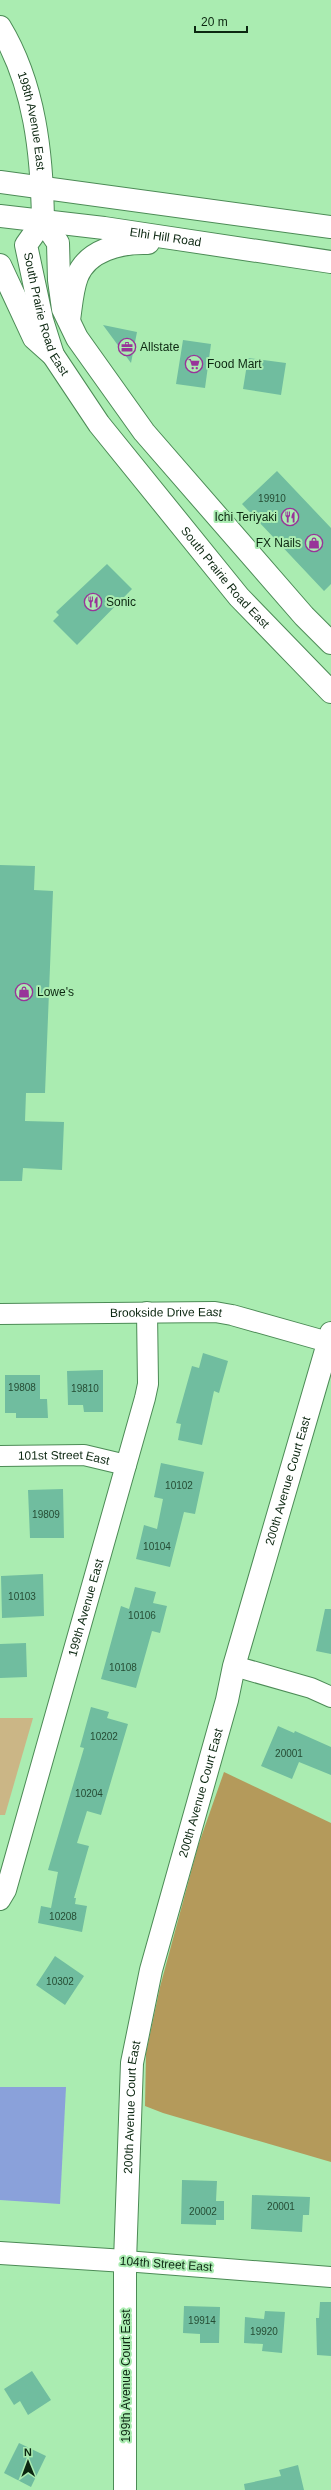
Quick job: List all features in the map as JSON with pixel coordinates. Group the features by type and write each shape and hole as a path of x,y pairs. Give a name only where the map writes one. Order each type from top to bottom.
{"main road":[{"name":"198th Avenue East","path":"0,27 18,62 30,99 42,168 43,221"},
{"path":"0,182 331,227"},
{"name":"Elhi Hill Road","path":"0,216 331,262"},
{"name":"South Prairie Road East","path":"331,643 304,616 144,432 77,338 63,310 59,280 58,243 43,221 26,245 42,320 53,355 103,430 239,597 331,692"},
{"path":"69,320 76,278 85,261 112,247 142,243 236,248"},
{"path":"0,265 34,338 53,355"},
{"name":"200th Avenue Court East","path":"126,2261 132,2063 141,2014 234,1666 275,1531 330,1337"},
{"name":"104th Street East","path":"0,2253 126,2261"},
{"name":"199th Avenue Court East","path":"125,2490 126,2261"}],"street":[{"name":"199th Avenue East","path":"0,1900 6,1890 148,1384 147,1312"},
{"name":"Brookside Drive East","path":"0,1314 203,1312 232,1315 330,1337"},
{"name":"101st Street East","path":"0,1456 84,1455 126,1465"},
{"path":"234,1666 311,1688 331,1697"},
{"name":"104th Street East","path":"126,2261 331,2277"}],"shaded area":[{"path":"0,1718 33,1718 5,1815 0,1815"},
{"path":"224,1772 331,1823 331,2162 163,2113 145,2106 146,2053 160,1987 198,1846"}],"water":[{"path":"0,2087 66,2087 60,2204 0,2200"}],"building":[{"name":"Allstate","path":"103,325 137,332 131,363"},
{"name":"Food Mart","path":"183,340 211,344 205,388 176,384"},
{"path":"248,358 286,363 281,395 243,389"},
{"path":"277,471 331,528 331,584 324,591 242,504"},
{"name":"Sonic","path":"107,564 132,589 77,645 53,621 59,615 56,612"},
{"name":"Lowe's","path":"0,865 35,866 34,890 53,891 45,1093 26,1093 25,1121 64,1122 62,1170 23,1168 22,1181 0,1181"},
{"path":"203,1353 228,1361 219,1393 214,1391 202,1445 178,1440 181,1424 176,1423 192,1366 199,1368"},
{"path":"103,1370 103,1412 84,1412 83,1405 68,1405 67,1371"},
{"path":"5,1375 40,1375 40,1399 47,1399 48,1418 16,1418 16,1413 5,1413"},
{"path":"161,1463 204,1472 195,1514 184,1512 170,1567 136,1559 144,1525 157,1529 163,1499 154,1497"},
{"path":"63,1489 64,1538 30,1538 28,1490"},
{"path":"43,1574 44,1616 2,1618 1,1576"},
{"path":"135,1587 156,1592 153,1603 167,1606 160,1633 152,1631 136,1688 101,1679 121,1606 129,1609"},
{"path":"325,1609 331,1609 331,1654 316,1651"},
{"path":"26,1643 27,1677 0,1678 0,1644"},
{"path":"91,1707 109,1712 107,1718 128,1724 101,1815 87,1811 77,1843 89,1846 74,1898 76,1898 75,1904 87,1906 82,1932 38,1923 41,1906 51,1908 58,1872 48,1870 84,1748 80,1747"},
{"path":"278,1726 294,1733 295,1731 331,1747 331,1775 299,1762 292,1779 261,1766"},
{"path":"55,1956 84,1976 65,2005 36,1985"},
{"path":"182,2180 217,2181 216,2201 224,2201 224,2220 216,2220 216,2225 181,2224"},
{"path":"252,2195 310,2197 309,2215 303,2215 302,2232 251,2229"},
{"path":"320,2302 331,2302 331,2356 317,2355 316,2318 319,2318"},
{"path":"184,2306 220,2307 219,2343 200,2343 200,2334 183,2333"},
{"path":"265,2311 285,2312 282,2353 262,2351 263,2344 244,2343 245,2317 264,2319"},
{"path":"32,2371 51,2400 28,2415 20,2401 14,2405 4,2389"},
{"path":"19,2443 46,2456 31,2487 4,2473"},
{"path":"298,2465 304,2490 245,2490 244,2484 281,2476 279,2470"}],"place":[{"name":"Allstate","path":"127,347"},
{"name":"Food Mart","path":"194,364"},
{"name":"Ichi Teriyaki","path":"290,517"},
{"name":"FX Nails","path":"314,543"},
{"name":"Sonic","path":"93,602"},
{"name":"Lowe's","path":"24,992"}]}
